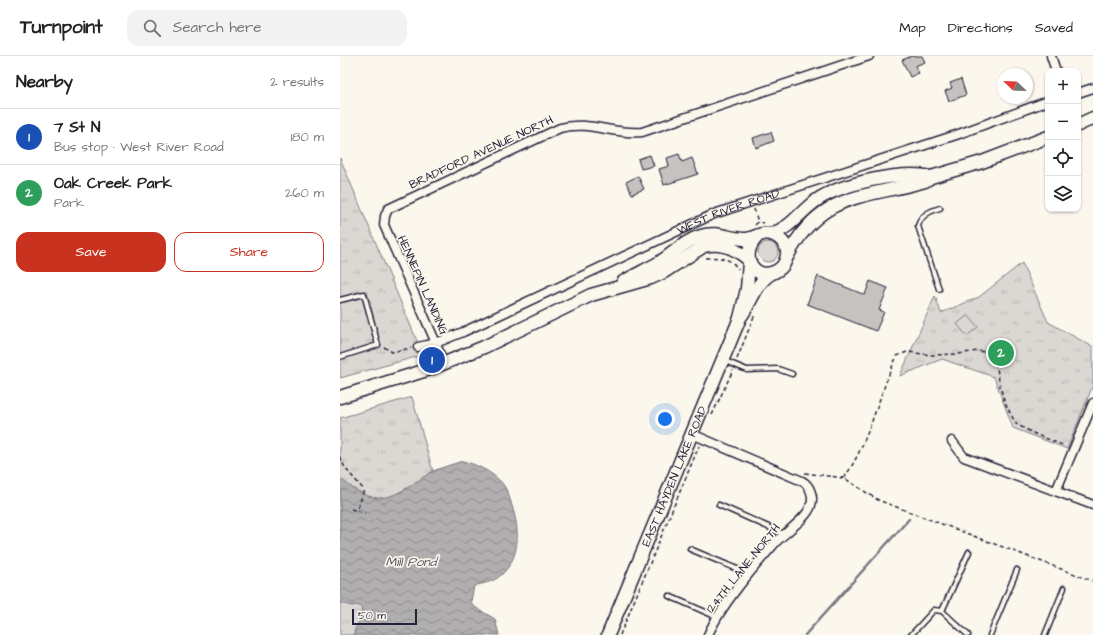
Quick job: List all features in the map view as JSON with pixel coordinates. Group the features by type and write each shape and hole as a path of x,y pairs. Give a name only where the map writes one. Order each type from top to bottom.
{"main road":[{"path":"1081,124 1093,118"},
{"path":"787,257 786,247 783,242 771,234 764,233 758,236 748,248 748,260 756,270 772,273 781,267 805,228 829,208 854,197 917,183 931,177 982,162 1045,138"},
{"path":"771,234 789,226 819,199 848,185 884,178 921,175 931,177"},
{"name":"WEST RIVER ROAD","path":"613,288 659,262 694,238 715,233 743,239 758,236"},
{"name":"WEST RIVER ROAD","path":"340,397 391,382 442,364 484,347 571,303 613,288 651,278 668,270 704,246 712,244 727,246 748,260"},
{"name":"EAST HAYDEN LAKE ROAD","path":"608,635 740,318 747,289 748,260"},
{"name":"EAST HAYDEN LAKE ROAD","path":"740,318 751,302 761,280 772,273"}],"street":[{"name":"BRADFORD AVENUE NORTH","path":"384,216 388,209 396,204 560,128 582,124 629,133 642,132 869,56"},
{"path":"1051,56 1055,68"},
{"path":"1081,92 1093,88"},
{"name":"WEST RIVER ROAD","path":"418,347 436,343 516,308 692,223 956,134 1045,102"},
{"name":"HENNEPIN LANDING","path":"384,216 384,225 436,343 442,364"},
{"path":"1056,491 1093,403"},
{"path":"692,434 799,480"},
{"path":"952,441 964,457 1093,505"},
{"name":"124TH LANE NORTH","path":"708,635 717,617 750,574 784,534 804,517 812,505 808,486 799,480"}],"lane":[{"path":"939,289 918,226 919,220 924,215 940,208"},
{"path":"340,300 364,294 378,345 340,357"},
{"path":"723,360 747,370 778,369 792,374"},
{"path":"719,505 784,534"},
{"path":"690,549 750,574"},
{"path":"942,611 969,552"},
{"path":"990,635 1017,570"},
{"path":"1045,635 1064,588"},
{"path":"670,596 717,617"},
{"path":"911,635 934,610 942,611 968,635"}],"path":[{"path":"752,202 758,222"},
{"path":"727,260 735,265 739,272"},
{"path":"738,358 756,313"},
{"path":"378,345 392,352 418,347"},
{"path":"844,478 849,473 859,450 897,356 907,352 932,355 958,354 978,351 990,355 996,362 1004,399 1016,424 1034,434 1074,449"},
{"path":"711,416 731,373"},
{"path":"620,635 699,445"},
{"path":"340,457 345,468 364,490 357,511"},
{"path":"799,480 805,473 844,478 878,500 1093,581"},
{"path":"350,509 364,513"}],"green space":[{"path":"340,158 423,355 340,378"},
{"path":"768,242 775,245 778,252 775,259 768,262 761,259 758,252 761,245"},
{"path":"1022,263 1048,322 1093,347 1093,385 1067,449 1013,428 994,377 942,359 900,376 935,296 941,313 979,297"},
{"path":"968,315 978,327 967,336 957,324"},
{"name":"Mill Pond","path":"412,397 479,635 340,635 340,418"}],"water":[{"name":"Mill Pond","path":"463,461 484,469 494,475 502,483 508,494 515,515 517,543 512,561 507,569 497,578 474,586 471,601 473,606 495,619 499,635 354,635 354,631 362,616 361,607 357,605 352,606 340,603 340,478 362,494 378,498 400,492 433,471"}],"building":[{"path":"912,56 922,56 925,62 915,66 919,73 910,77 902,60"},
{"path":"961,79 966,95 949,101 945,91 952,88 950,83"},
{"path":"771,132 774,141 756,148 753,138"},
{"path":"679,154 682,162 692,158 698,174 664,185 659,169 669,166 667,158"},
{"path":"650,155 654,166 641,169 638,159"},
{"path":"638,176 644,189 632,194 626,182"},
{"path":"818,276 865,295 870,281 888,288 879,310 884,312 876,331 807,304"}],"waterway":[{"path":"805,635 909,519"}],"place":[{"name":"Oak Creek Park","path":"1001,353"},
{"name":"7 St N","path":"432,360"}]}
